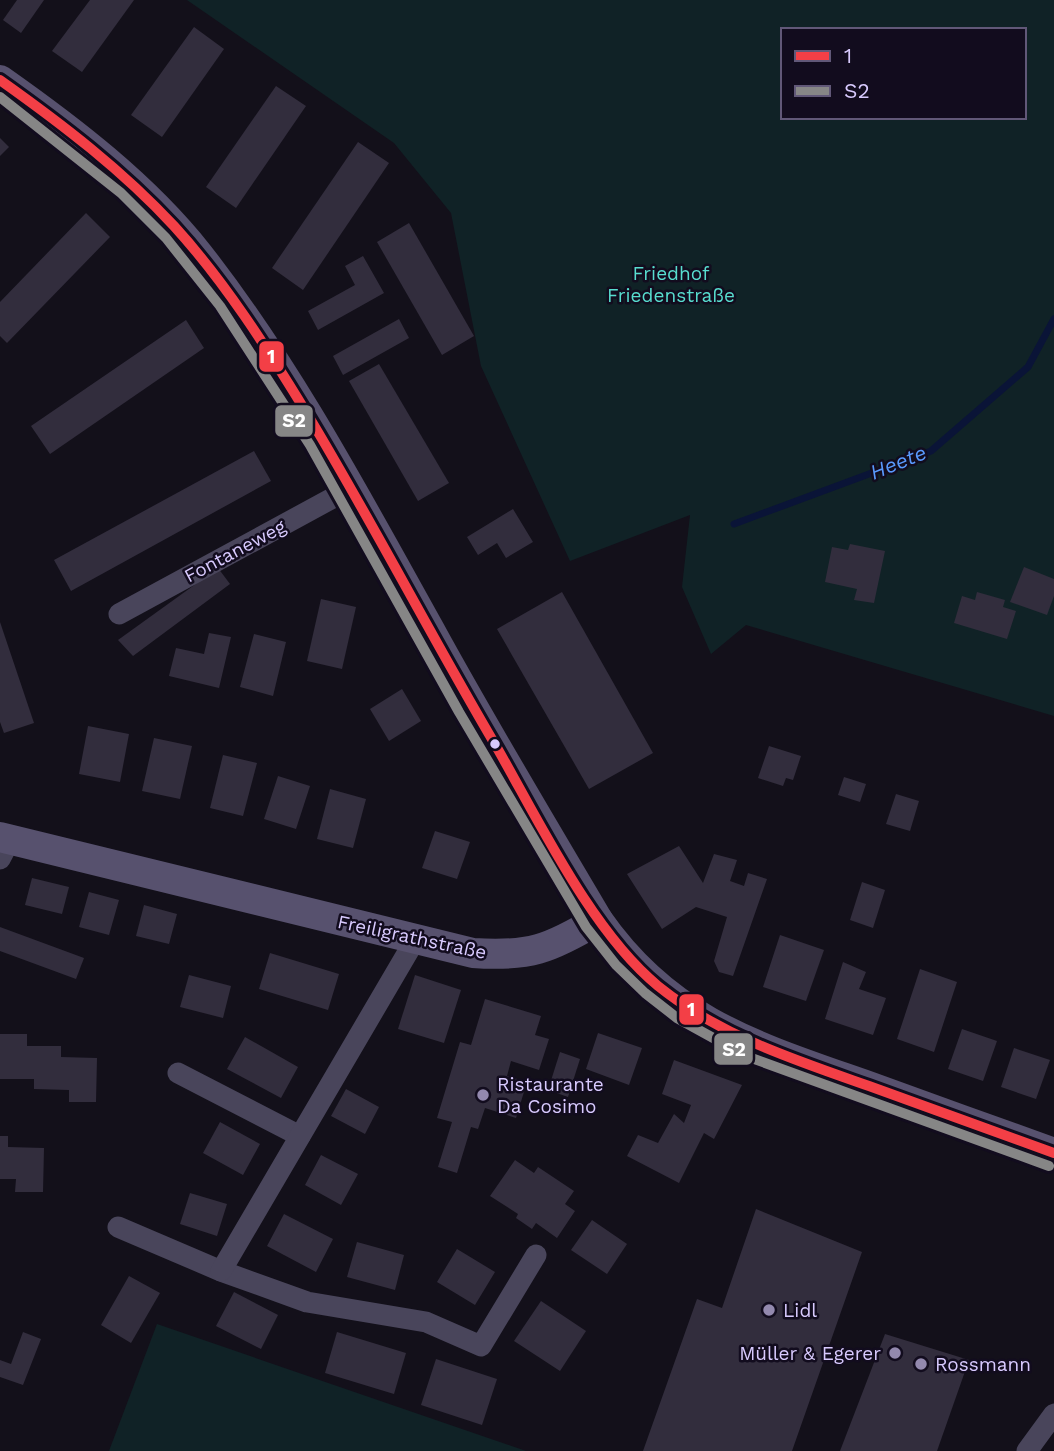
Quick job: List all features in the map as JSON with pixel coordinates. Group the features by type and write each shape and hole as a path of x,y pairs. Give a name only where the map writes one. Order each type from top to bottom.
{"main road":[{"path":"0,80 94,151 166,219 197,254 258,338 351,488 598,920 638,971 700,1018 761,1048 1054,1153"},
{"name":"Freiligrathstraße","path":"3,846 473,953 507,955 536,952 598,920"}],"street":[{"name":"Fontaneweg","path":"119,614 351,488"},
{"path":"221,1271 415,940"},
{"path":"178,1073 300,1136"},
{"path":"118,1227 221,1271 307,1301 426,1322 481,1346 536,1255"},
{"path":"1027,1451 1054,1414"}],"green space":[{"name":"Friedhof Friedenstraße","path":"187,0 1054,0 1054,716 746,625 711,654 682,587 690,515 570,561 481,366 451,213 394,143"},
{"path":"157,1324 526,1451 109,1451"}],"building":[{"path":"17,0 44,0 21,33 3,20"},
{"path":"90,0 134,0 82,72 52,51"},
{"path":"194,27 224,49 162,137 131,115"},
{"path":"276,86 306,106 236,208 206,187"},
{"path":"0,138 9,147 0,156"},
{"path":"358,142 389,163 303,290 272,268"},
{"path":"86,213 110,237 7,343 0,336 0,302"},
{"path":"409,223 474,336 442,355 377,242"},
{"path":"363,256 384,293 318,330 308,311 355,285 345,266"},
{"path":"399,319 409,338 343,375 333,356"},
{"path":"186,320 204,348 50,454 31,426"},
{"path":"379,364 449,483 418,501 349,381"},
{"path":"254,451 271,481 71,591 54,560"},
{"path":"513,509 533,542 506,558 497,543 478,555 467,537"},
{"path":"850,544 885,551 874,603 854,600 857,589 825,582 832,547 848,550"},
{"path":"1024,567 1054,579 1054,596 1047,615 1010,602"},
{"path":"218,568 230,584 133,656 118,640"},
{"path":"562,592 653,753 589,789 497,629"},
{"path":"977,592 1005,600 1003,607 1016,611 1007,639 954,623 962,596 975,600"},
{"path":"321,599 356,607 342,669 307,661"},
{"path":"0,622 34,723 4,733 0,722"},
{"path":"209,633 231,637 219,688 169,676 176,648 204,654"},
{"path":"254,634 286,642 273,696 240,687"},
{"path":"402,689 421,721 389,741 370,709"},
{"path":"88,726 129,734 120,782 79,774"},
{"path":"154,738 192,746 180,799 142,791"},
{"path":"769,746 801,756 793,780 786,778 783,786 758,778"},
{"path":"223,755 257,763 243,816 210,808"},
{"path":"278,776 310,786 296,829 264,819"},
{"path":"844,777 866,784 860,802 838,795"},
{"path":"330,789 366,799 353,848 317,839"},
{"path":"896,794 919,801 910,831 886,824"},
{"path":"435,831 470,842 457,879 422,868"},
{"path":"679,846 703,883 714,854 737,860 730,881 744,886 748,873 767,879 733,976 719,972 714,961 727,917 696,907 662,929 627,874"},
{"path":"32,878 69,887 62,914 25,905"},
{"path":"862,882 885,890 873,928 850,920"},
{"path":"89,892 119,900 109,935 79,927"},
{"path":"144,905 177,914 169,944 136,936"},
{"path":"0,927 84,958 76,979 0,951"},
{"path":"780,935 824,950 806,1001 763,987"},
{"path":"270,953 339,974 328,1010 259,989"},
{"path":"843,962 866,972 859,989 886,998 873,1035 825,1019"},
{"path":"920,969 957,982 934,1052 897,1039"},
{"path":"189,975 231,986 223,1018 180,1007"},
{"path":"415,975 461,990 444,1043 398,1029"},
{"name":"Ristaurante Da Cosimo","path":"485,999 541,1016 535,1035 549,1039 539,1070 511,1061 507,1076 527,1082 516,1118 485,1108 478,1129 471,1127 457,1173 438,1167 452,1122 437,1118 460,1042 471,1045"},
{"path":"962,1029 997,1041 983,1081 948,1069"},
{"path":"598,1033 642,1048 629,1085 586,1069"},
{"path":"0,1034 27,1034 27,1046 61,1046 61,1057 97,1058 96,1102 69,1102 69,1090 34,1089 34,1079 0,1079"},
{"path":"245,1037 298,1067 281,1098 227,1069"},
{"path":"1014,1048 1050,1060 1036,1099 1001,1087"},
{"path":"560,1052 580,1059 568,1097 548,1090"},
{"path":"674,1060 742,1085 714,1139 704,1133 679,1183 627,1156 638,1135 658,1143 674,1114 684,1123 691,1105 662,1094"},
{"path":"346,1089 379,1107 365,1134 331,1116"},
{"path":"220,1122 260,1144 243,1175 203,1153"},
{"path":"0,1136 8,1136 8,1147 44,1148 43,1192 15,1192 16,1179 0,1179"},
{"path":"321,1155 358,1174 341,1205 305,1185"},
{"path":"515,1160 534,1173 538,1167 574,1191 565,1204 575,1211 557,1238 536,1223 532,1229 516,1218 518,1214 490,1196"},
{"path":"190,1193 227,1204 217,1236 180,1224"},
{"path":"756,1209 862,1252 792,1451 643,1451 697,1299 722,1308"},
{"path":"284,1214 333,1239 316,1272 267,1246"},
{"path":"592,1220 627,1244 607,1274 571,1250"},
{"path":"357,1242 404,1255 395,1290 347,1277"},
{"path":"457,1249 495,1272 475,1305 437,1282"},
{"path":"129,1276 160,1293 131,1343 101,1325"},
{"path":"234,1292 278,1315 261,1349 216,1326"},
{"path":"541,1301 586,1331 560,1371 514,1341"},
{"path":"23,1332 41,1339 23,1385 0,1377 0,1360 11,1364"},
{"path":"337,1332 406,1353 394,1394 325,1373"},
{"path":"885,1334 969,1360 937,1451 840,1451"},
{"path":"436,1359 497,1379 482,1425 421,1405"}],"waterway":[{"name":"Heete","path":"734,524 931,451 1028,367 1054,319"}],"transit line":[{"name":"1","path":"0,80 69,131 134,186 193,247 228,293 276,364 330,453 568,874 611,936 634,963 682,1004 732,1033 814,1066 1054,1153"},
{"name":"S2","path":"0,97 121,193 166,238 220,306 310,445 459,712 586,927 616,965 645,993 677,1018 746,1056 1049,1166"}],"place":[{"name":"Ristaurante Da Cosimo","path":"483,1095"},
{"name":"Lidl","path":"769,1310"},
{"name":"Müller & Egerer","path":"895,1353"},
{"name":"Rossmann","path":"921,1364"}]}
